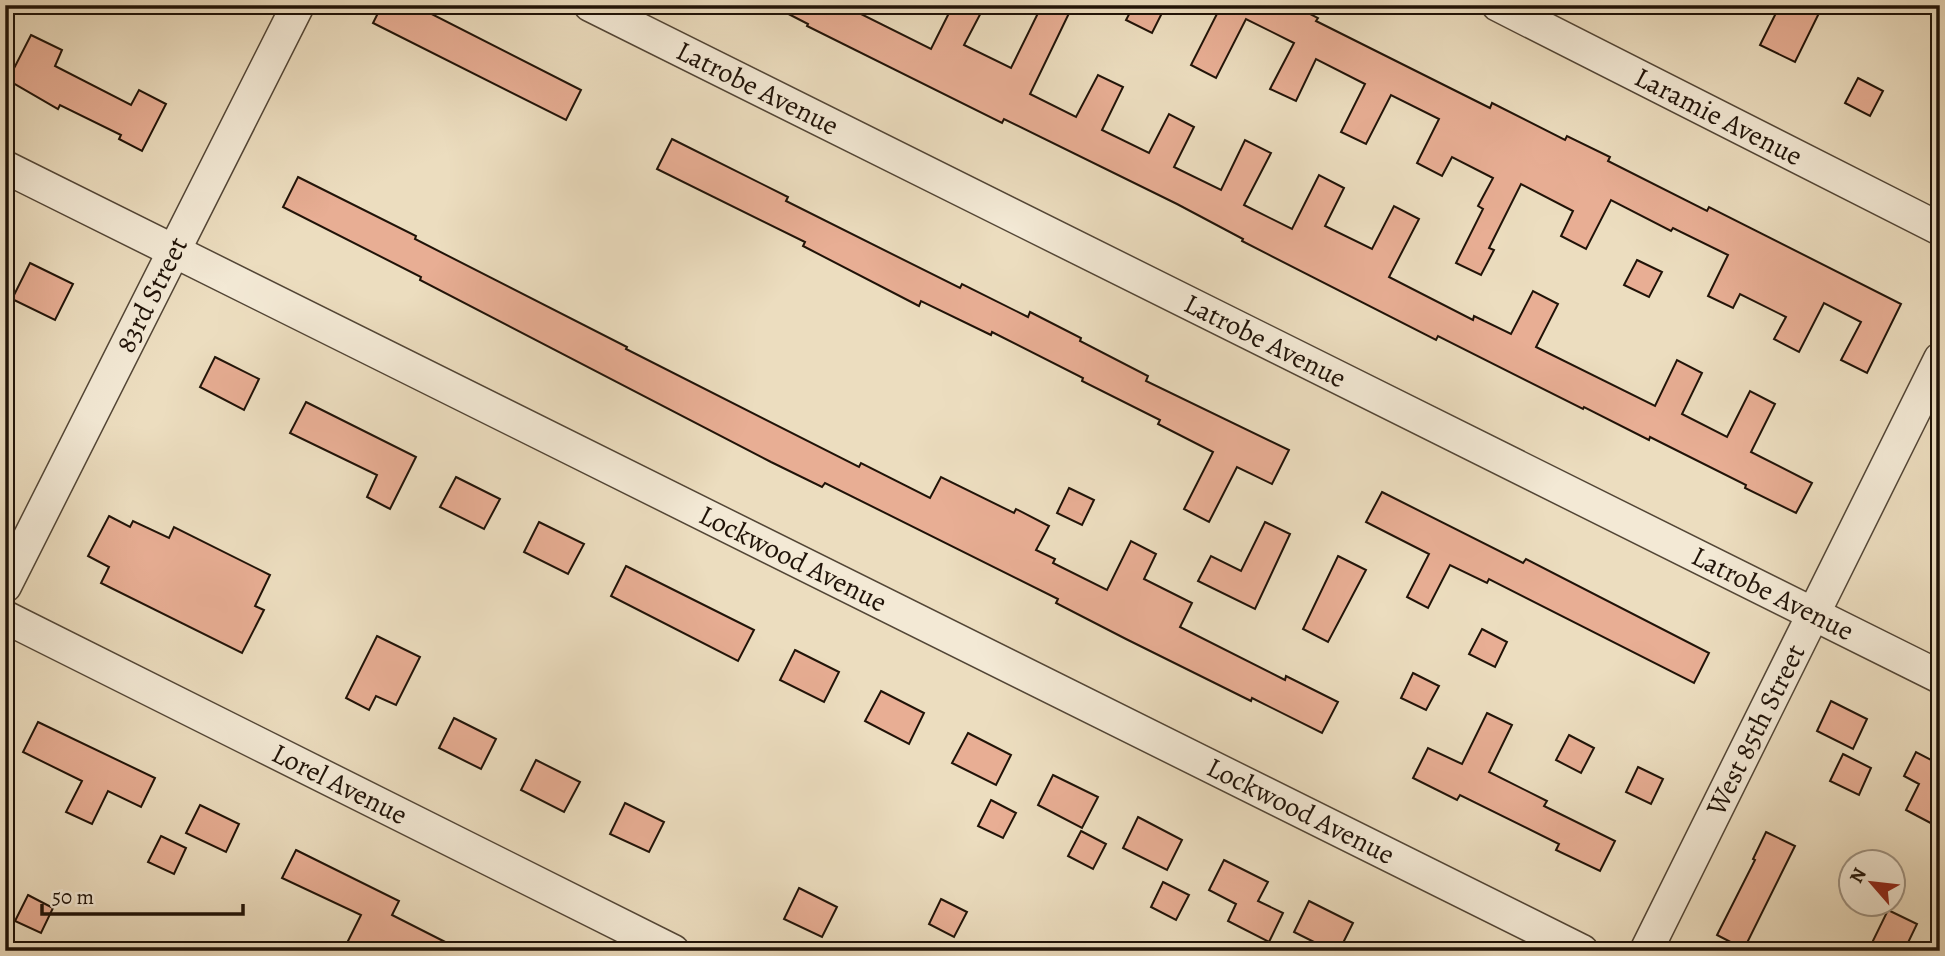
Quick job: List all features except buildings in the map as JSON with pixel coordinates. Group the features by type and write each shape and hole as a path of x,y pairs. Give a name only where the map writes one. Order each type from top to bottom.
{"street":[{"name":"83rd Street","path":"5,586 298,5"},
{"name":"Latrobe Avenue","path":"590,5 1940,677"},
{"name":"Laramie Avenue","path":"1498,5 1940,229"},
{"name":"Lockwood Avenue","path":"5,167 1582,951"},
{"name":"West 85th Street","path":"1646,951 1940,359"},
{"name":"Lorel Avenue","path":"5,617 673,951"}]}
